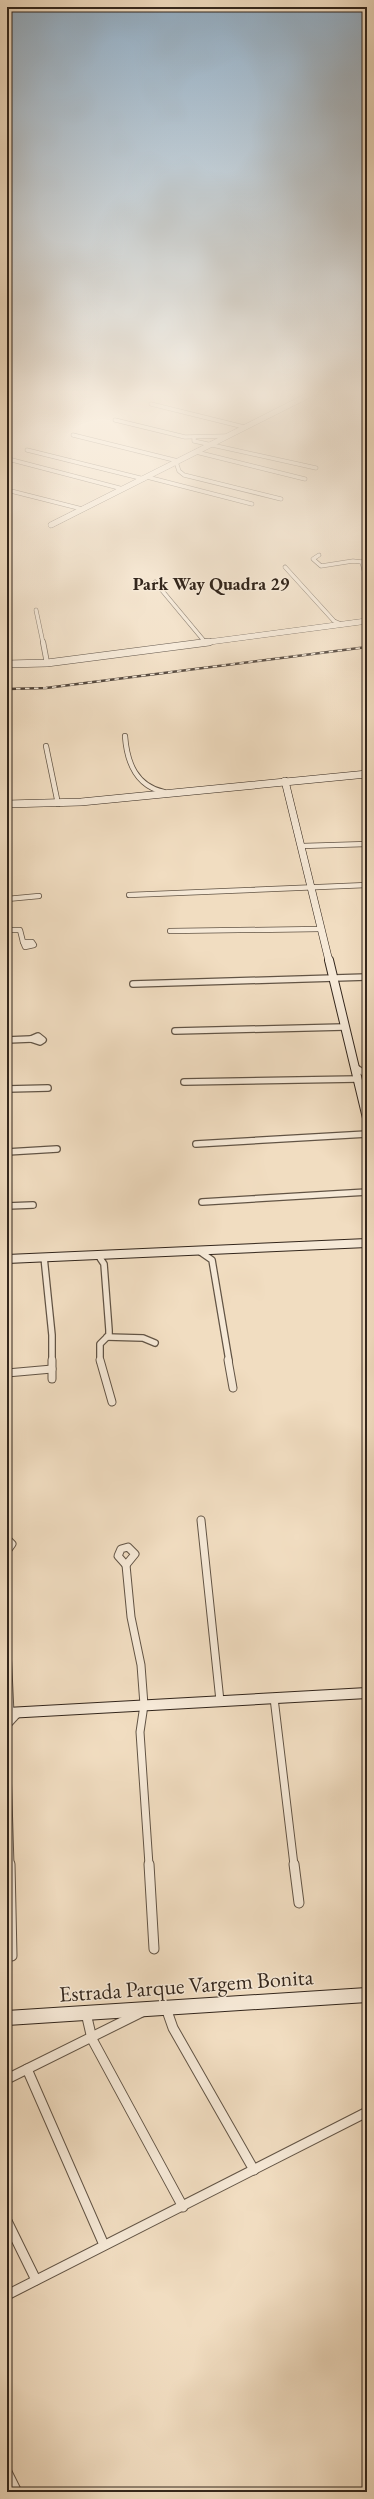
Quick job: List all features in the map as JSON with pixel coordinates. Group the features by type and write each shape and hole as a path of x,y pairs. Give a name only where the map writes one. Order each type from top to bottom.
{"street":[{"path":"73,507 82,509"},
{"path":"51,525 87,507"},
{"path":"319,555 313,559 321,566 353,561 365,562 367,582"},
{"path":"285,567 333,623"},
{"path":"155,582 205,642"},
{"path":"36,610 47,663"},
{"path":"7,664 47,663 333,623 341,624 367,621"},
{"path":"125,736 127,756 132,770 141,784 149,789 167,793"},
{"path":"46,746 58,804"},
{"path":"7,804 58,804 367,774"},
{"path":"285,781 367,1118"},
{"path":"143,796 149,789"},
{"path":"302,846 367,844"},
{"path":"129,895 367,885"},
{"path":"7,899 39,896"},
{"path":"170,931 320,929"},
{"path":"7,930 20,930 23,942"},
{"path":"133,984 331,974 352,977 367,977"},
{"path":"175,1031 344,1027"},
{"path":"7,1040 31,1039"},
{"path":"355,1068 367,1075"},
{"path":"184,1082 367,1081"},
{"path":"7,1089 48,1088"},
{"path":"196,1144 367,1134"},
{"path":"7,1152 58,1149"},
{"path":"202,1202 367,1192"},
{"path":"7,1206 33,1205"},
{"path":"7,1259 222,1249 364,1245"},
{"path":"212,1260 222,1249"},
{"path":"198,1250 212,1260 233,1388"},
{"path":"98,1255 104,1264 109,1330 107,1337 100,1344 100,1355 104,1378 112,1402"},
{"path":"104,1264 111,1255"},
{"path":"44,1257 52,1335 52,1379"},
{"path":"107,1337 143,1338 155,1343"},
{"path":"7,1373 52,1369"},
{"path":"202,1520 220,1701"},
{"path":"7,1538 12,1544 7,1551"},
{"path":"126,1564 131,1617 141,1665 144,1705 140,1732 154,1949"},
{"path":"7,1650 12,1713 7,1725"},
{"path":"12,1713 367,1693"},
{"path":"274,1698 299,1903"},
{"path":"7,1767 12,1956"},
{"name":"Estrada Parque Vargem Bonita","path":"7,2018 367,1995"},
{"path":"166,2007 173,2028 254,2170"},
{"path":"7,2079 92,2039 150,2008"},
{"path":"86,2013 92,2039 183,2207"},
{"path":"27,2069 104,2245"},
{"path":"7,2295 104,2245 183,2207 367,2112"},
{"path":"7,2221 36,2280"},
{"path":"7,2472 17,2492"}],"railway":[{"path":"7,689 46,688 367,647"}],"district":[{"name":"Park Way Quadra 29","path":"211,584"}]}
